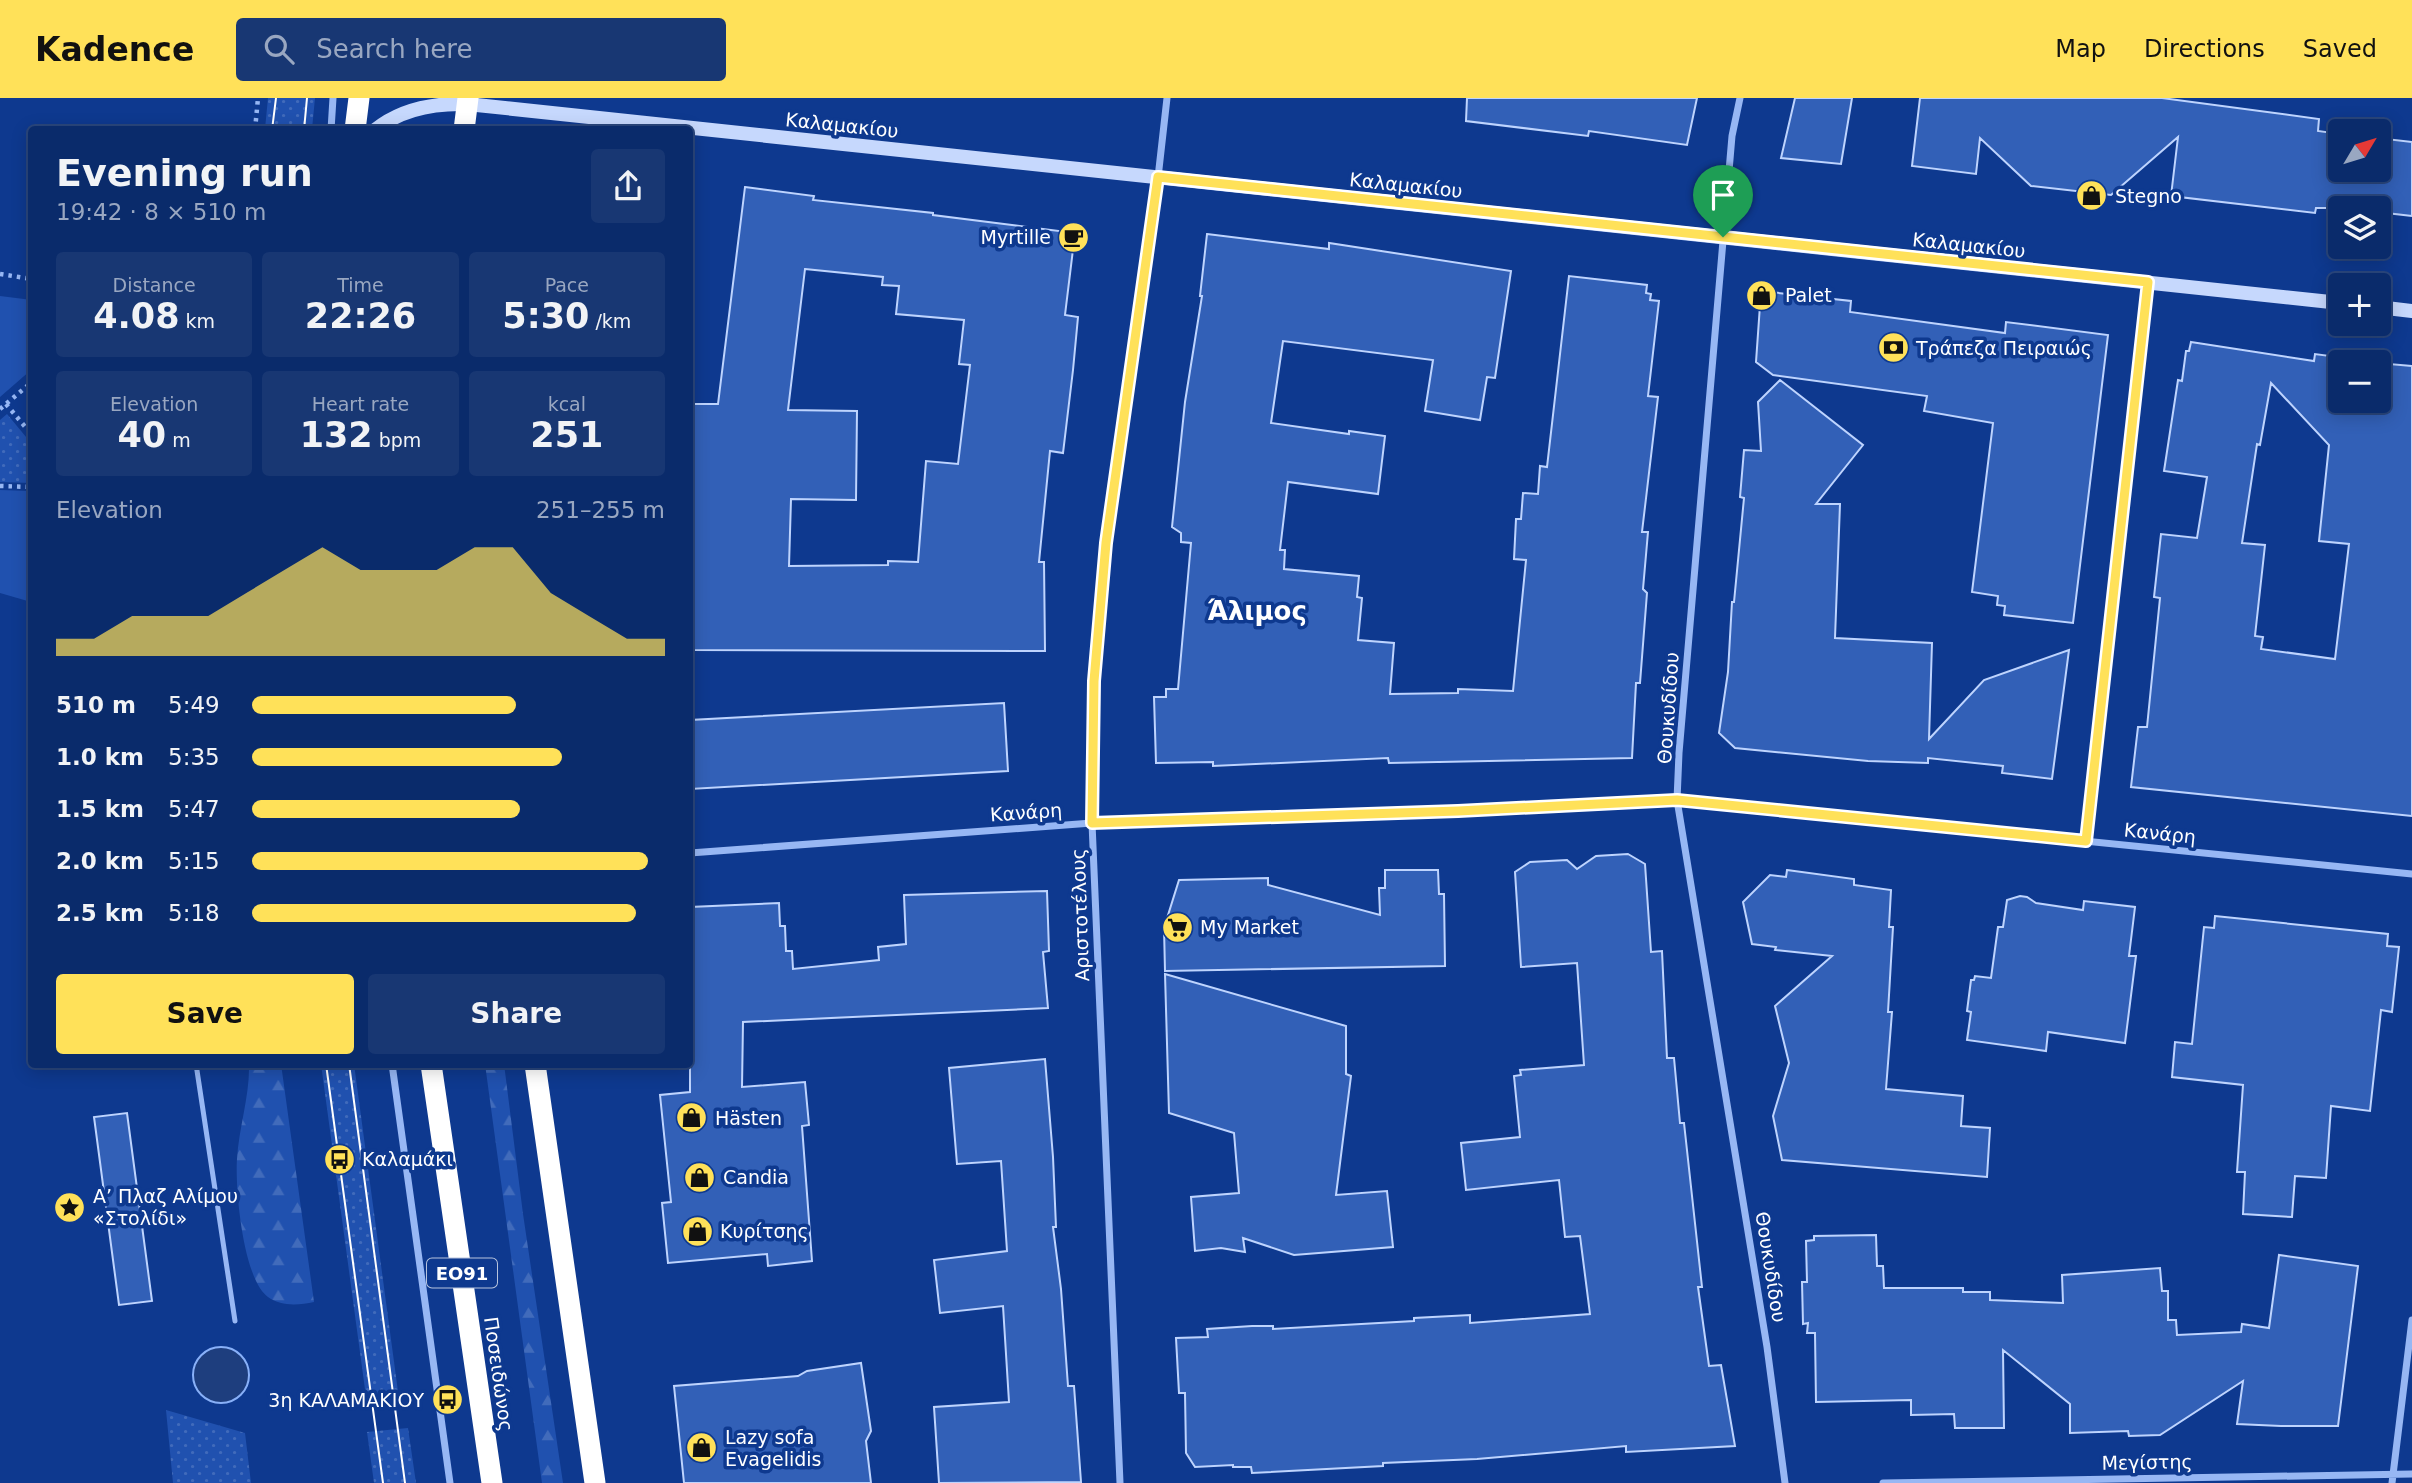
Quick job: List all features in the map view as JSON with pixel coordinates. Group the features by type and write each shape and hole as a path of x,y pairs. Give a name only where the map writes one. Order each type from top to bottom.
{"highway":[{"path":"356,126 359,98"},
{"path":"462,100 464,126"},
{"name":"Ποσειδώνος","path":"432,1068 492,1483"},
{"path":"536,1068 594,1483"}],"main road":[{"name":"Καλαμακίου","path":"380,126 418,108 462,100 2328,302"},
{"path":"2391,309 2412,311"}],"street":[{"path":"331,126 334,98"},
{"name":"Αριστοτέλους","path":"1120,1483 1092,823 1094,681 1106,543 1167,98"},
{"name":"Θουκυδίδου","path":"1740,98 1732,136 1677,800 1768,1347 1785,1483"},
{"path":"2086,841 2148,282"},
{"name":"Κανάρη","path":"693,853 1092,823 1458,811 1677,800 2412,874"},
{"path":"393,1068 450,1483"},
{"path":"2392,1483 2412,1320"},
{"name":"Μεγίστης","path":"1883,1483 2412,1474"}],"lane":[{"path":"197,1068 235,1321"}],"path":[{"path":"255,126 258,98"},
{"path":"0,274 28,278"},
{"path":"0,409 28,385"},
{"path":"6,404 28,430"},
{"path":"0,486 28,487"}],"green space":[{"path":"268,98 315,98 312,126 265,126"},
{"path":"0,296 28,300 28,373 0,397"},
{"path":"7,414 28,439 28,483 0,482 0,420"},
{"path":"0,490 28,491 28,601 0,593"},
{"path":"249,1068 282,1068 314,1302 285,1304 273,1300 259,1287 252,1272 242,1232 237,1173 238,1147"},
{"path":"322,1068 355,1068 399,1399 367,1404"},
{"path":"486,1068 505,1068 563,1483 542,1483"},
{"path":"166,1410 245,1433 251,1483 173,1483"},
{"path":"408,1428 416,1483 374,1483 367,1432"}],"shaded area":[{"path":"221,1347 232,1349 241,1355 247,1364 247,1386 241,1395 232,1401 221,1403 210,1401 201,1395 195,1386 193,1375 195,1364 201,1355 210,1349"}],"building":[{"path":"1467,98 1697,98 1687,145 1589,131 1588,136 1466,121"},
{"path":"1795,98 1852,98 1841,164 1781,158"},
{"path":"1920,98 2162,98 2319,119 2318,131 2328,132 2328,182 2391,182 2391,140 2412,142 2412,216 2391,214 2391,196 2328,196 2328,208 2316,208 2315,213 2171,196 2178,137 2111,195 2031,186 1980,138 1976,174 1912,166"},
{"path":"745,187 814,196 813,200 1075,233 1065,315 1078,317 1073,370 1063,453 1050,451 1039,562 1044,562 1045,651 693,650 693,404 718,404","holes":["805,269 883,277 882,285 899,286 896,314 964,320 959,364 970,365 958,464 926,461 918,562 789,566 791,499 856,500 857,411 788,410"]},
{"path":"1207,234 1329,249 1329,243 1511,271 1495,378 1487,377 1480,420 1425,411 1433,360 1283,341 1271,423 1385,436 1378,494 1288,482 1280,550 1285,550 1284,569 1359,576 1357,597 1362,598 1358,640 1394,643 1390,694 1458,693 1458,689 1513,691 1526,560 1514,559 1516,519 1521,519 1523,493 1538,494 1540,466 1547,467 1569,276 1647,285 1646,293 1651,294 1650,300 1659,301 1648,396 1658,397 1642,532 1648,532 1643,589 1647,593 1640,683 1636,683 1632,758 1389,763 1388,758 1213,766 1213,762 1156,763 1154,697 1166,697 1166,689 1178,689 1191,543 1181,542 1181,533 1172,527 1185,402 1202,296"},
{"path":"1761,291 1851,301 1850,312 2005,333 2006,322 2108,335 2073,623 2004,615 2005,606 1997,605 1998,596 1972,592 1993,423 1924,411 1927,396 1773,375 1756,362"},
{"path":"2191,342 2314,361 2315,354 2328,356 2328,413 2391,413 2391,364 2412,366 2412,816 2131,787 2138,727 2147,727 2160,598 2154,597 2161,534 2197,538 2207,477 2164,471 2178,380 2182,381 2186,351 2189,351","holes":["2271,383 2329,445 2319,541 2349,544 2335,659 2261,649 2263,637 2255,636 2265,545 2242,543 2257,444 2260,445"]},
{"path":"1780,380 1863,445 1816,504 1840,504 1835,638 1932,643 1929,739 1984,680 2069,650 2052,779 2002,773 2003,766 1928,758 1928,763 1868,761 1735,748 1719,733 1728,672 1732,602 1744,498 1740,497 1744,450 1761,451 1758,402"},
{"path":"1004,703 1008,771 693,789 693,720"},
{"path":"1628,854 1645,864 1651,952 1662,951 1667,1058 1674,1058 1680,1123 1684,1123 1702,1287 1698,1287 1709,1366 1721,1365 1735,1446 1626,1452 1626,1446 1477,1459 1383,1463 1383,1466 1252,1473 1251,1467 1233,1465 1195,1467 1186,1453 1185,1393 1179,1393 1176,1338 1208,1337 1207,1329 1252,1326 1273,1326 1273,1329 1470,1315 1470,1323 1590,1314 1580,1236 1565,1237 1559,1180 1466,1190 1461,1143 1520,1137 1514,1076 1521,1075 1520,1070 1584,1065 1577,963 1521,967 1515,872 1530,862 1567,860 1577,869 1596,856"},
{"path":"1385,870 1438,870 1439,894 1444,894 1445,966 1165,971 1164,928 1179,880 1268,878 1268,885 1380,915 1379,888 1385,888"},
{"path":"1787,870 1854,879 1854,885 1891,890 1889,927 1893,927 1888,1012 1892,1012 1886,1089 1963,1096 1961,1126 1990,1128 1987,1177 1782,1160 1773,1116 1789,1063 1775,1006 1832,956 1775,950 1776,947 1752,944 1743,902 1770,875 1786,877"},
{"path":"1047,891 1049,951 1043,952 1048,1008 743,1022 742,1087 805,1082 809,1125 802,1126 812,1261 768,1266 767,1254 668,1263 662,1203 671,1202 660,1095 690,1092 690,1068 693,1068 693,907 779,903 780,926 785,926 786,951 792,951 793,969 879,960 878,947 906,944 904,895"},
{"path":"2020,896 2036,903 2083,910 2084,901 2135,907 2129,956 2136,956 2125,1043 2048,1032 2046,1051 1967,1040 1971,1012 1967,1011 1971,980 1974,980 1975,976 1991,978 1998,927 2003,927 2007,900"},
{"path":"2215,916 2388,934 2387,946 2399,947 2392,1012 2381,1010 2370,1111 2331,1106 2326,1178 2295,1176 2292,1217 2243,1214 2245,1172 2237,1172 2243,1085 2172,1077 2175,1042 2192,1044 2204,927 2214,928"},
{"path":"1165,974 1346,1026 1346,1074 1351,1076 1336,1195 1387,1191 1393,1247 1294,1255 1243,1238 1245,1252 1221,1248 1195,1251 1191,1197 1239,1193 1234,1133 1169,1113"},
{"path":"1045,1059 1053,1157 1056,1227 1053,1227 1061,1289 1068,1386 1074,1386 1081,1482 939,1483 934,1407 1009,1402 1003,1306 940,1313 934,1260 1007,1251 1001,1161 957,1164 949,1068"},
{"path":"127,1113 152,1301 119,1305 94,1117"},
{"path":"1876,1235 1877,1266 1883,1266 1884,1288 1963,1288 1963,1292 1990,1292 1990,1300 2063,1303 2062,1275 2160,1268 2162,1291 2168,1291 2168,1320 2176,1320 2177,1335 2241,1332 2242,1324 2269,1328 2279,1255 2358,1266 2338,1426 2237,1424 2243,1381 2160,1435 2129,1436 2128,1431 2070,1433 2070,1404 2003,1350 2004,1428 1955,1428 1954,1414 1911,1415 1911,1400 1816,1402 1815,1333 1807,1333 1808,1323 1803,1324 1802,1282 1807,1282 1806,1241 1814,1240 1814,1236"},
{"path":"861,1363 871,1431 866,1441 871,1483 684,1483 674,1386 798,1376 807,1371"}],"tram line":[{"path":"272,126 276,98"},
{"path":"304,126 307,98"},
{"path":"327,1068 383,1483"},
{"path":"350,1068 405,1483"}],"place":[{"name":"Stegno","path":"2092,196"},
{"name":"Myrtille","path":"1074,237"},
{"name":"Palet","path":"1762,295"},
{"name":"Τράπεζα Πειραιώς","path":"1893,348"},
{"name":"My Market","path":"1177,927"},
{"name":"Hästen","path":"692,1118"},
{"name":"Καλαμάκι","path":"339,1159"},
{"name":"Candia","path":"700,1177"},
{"name":"Α’ Πλαζ Αλίμου «Στολίδι»","path":"70,1207"},
{"name":"Κυρίτσης","path":"697,1231"},
{"name":"3η ΚΑΛΑΜΑΚΙΟΥ","path":"447,1400"},
{"name":"Lazy sofa Evagelidis","path":"702,1448"}],"district":[{"name":"Άλιμος","path":"1257,611"}],"route":[{"path":"1158,177 1723,237 2148,282 2086,841 1677,800 1458,811 1092,823 1094,681 1106,543 1158,177"}]}
